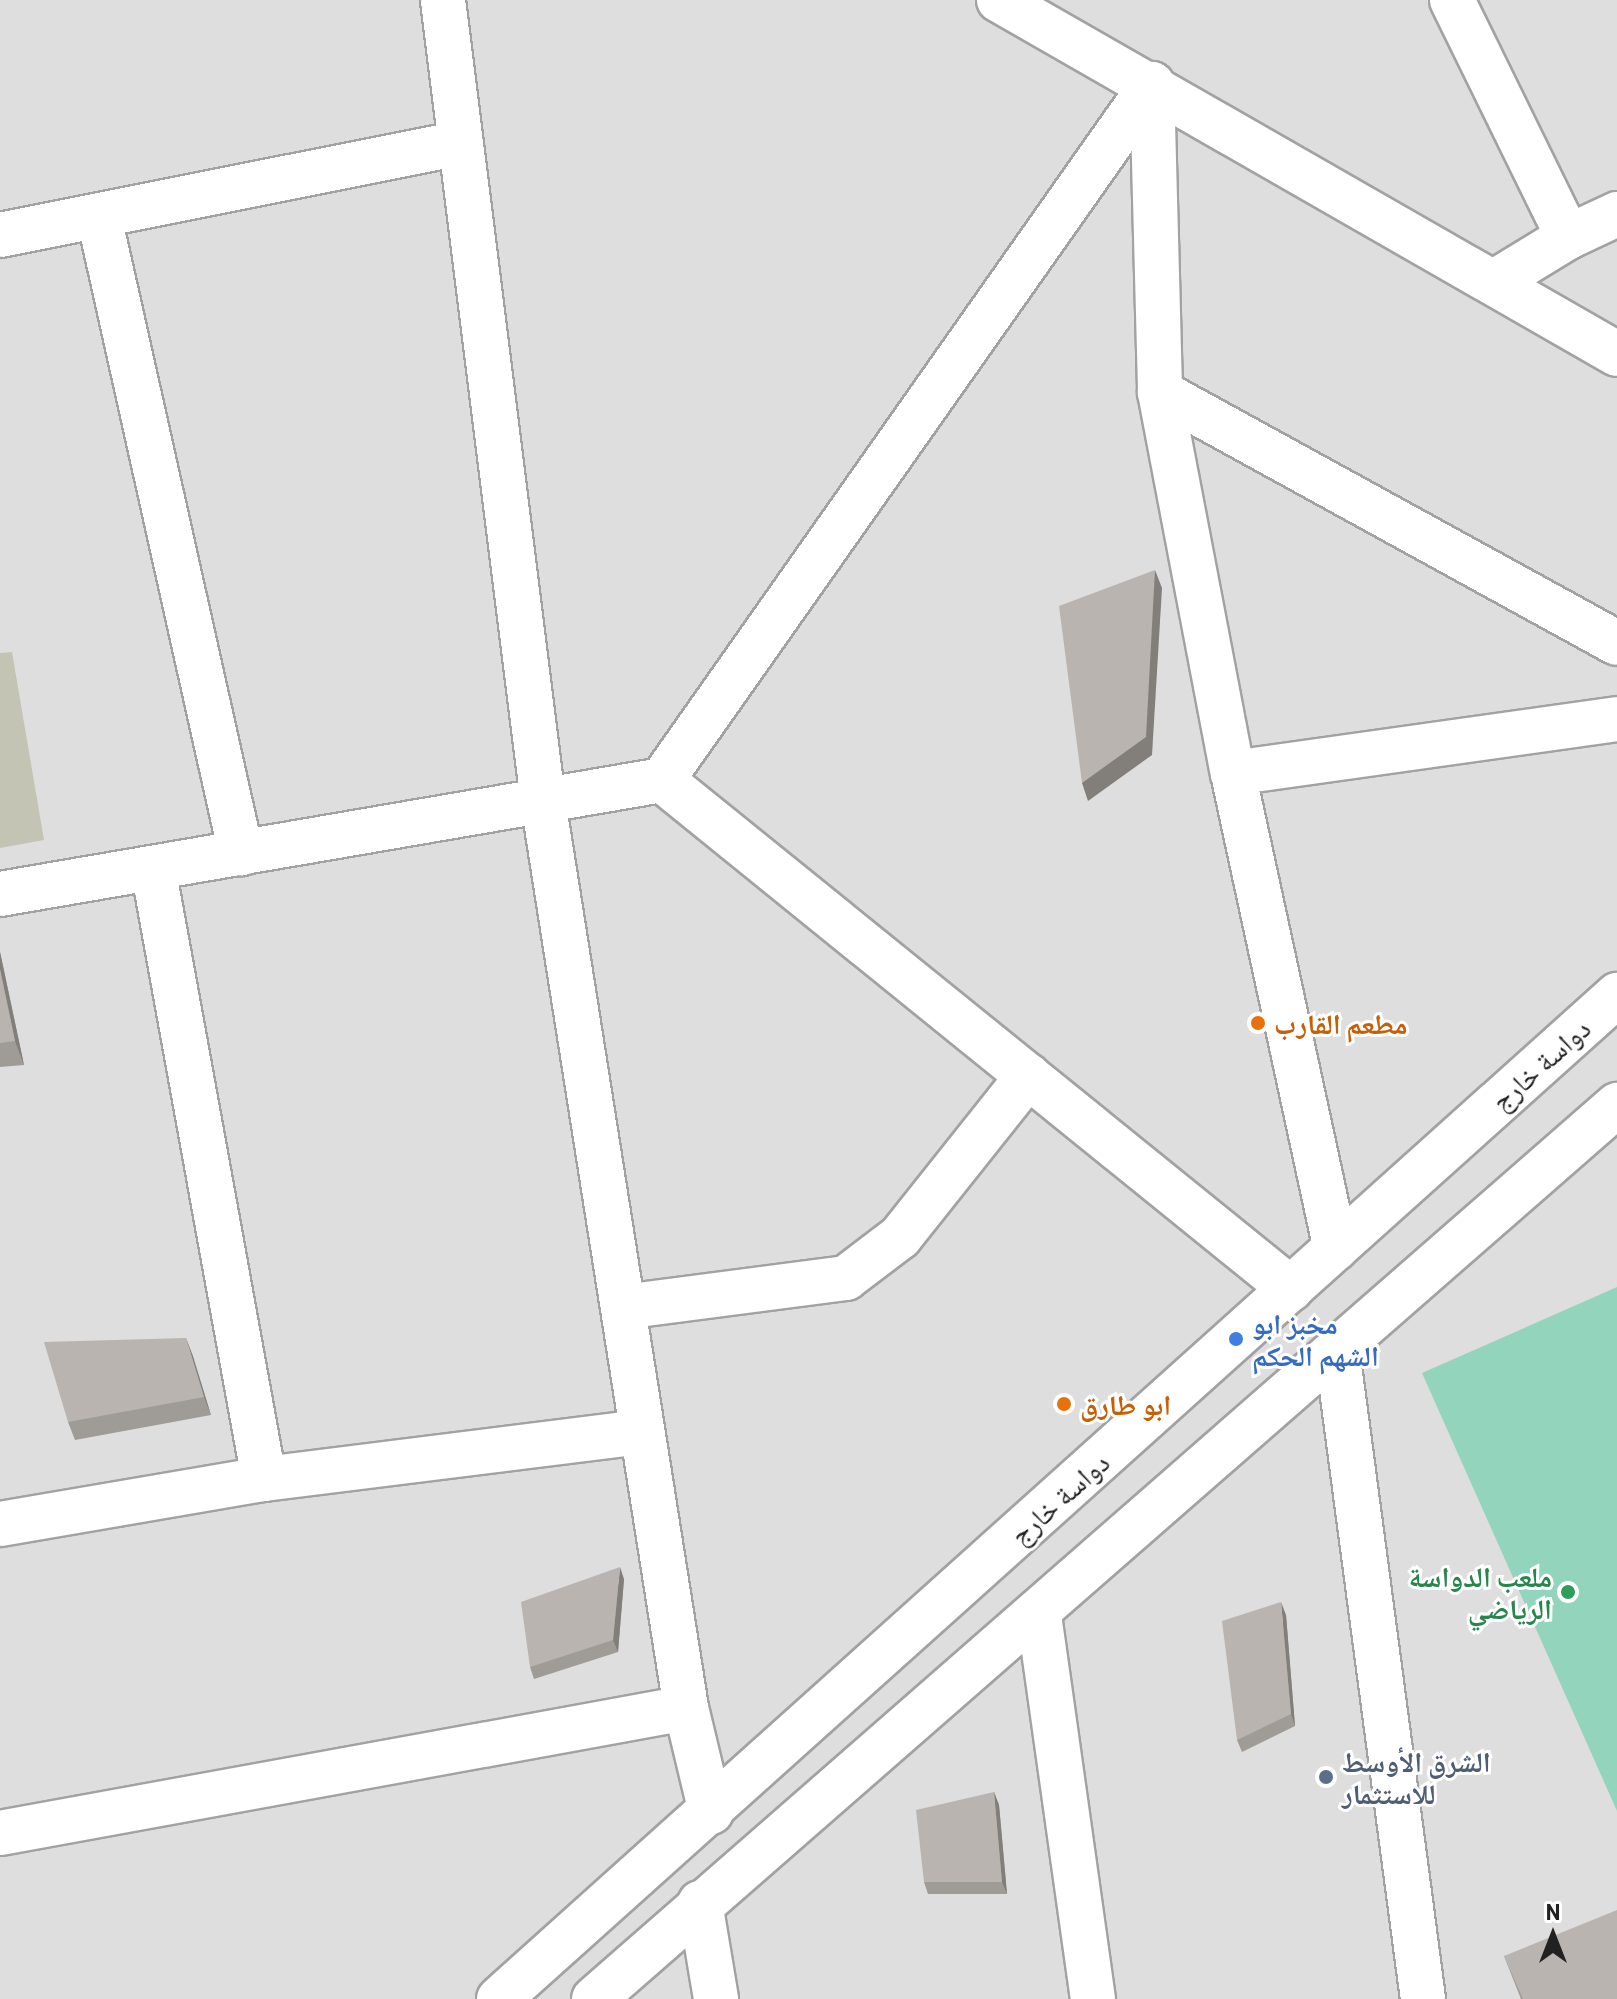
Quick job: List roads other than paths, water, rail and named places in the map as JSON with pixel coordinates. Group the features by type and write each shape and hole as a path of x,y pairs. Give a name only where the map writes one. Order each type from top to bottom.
{"street":[{"path":"443,0 543,801 686,1708 711,1812"},
{"path":"1452,0 1568,237"},
{"path":"1002,1 1496,281 1617,354"},
{"path":"1152,84 1160,392 1233,773 1336,1248"},
{"path":"0,894 662,780 1152,84"},
{"path":"0,235 461,143"},
{"path":"1496,281 1568,237 1617,214"},
{"path":"99,217 241,853"},
{"path":"1160,392 1617,643"},
{"path":"1233,773 1617,719"},
{"path":"662,780 1291,1289"},
{"path":"153,868 264,1479"},
{"name":"دواسة خارج","path":"499,1999 711,1812 1617,995"},
{"path":"623,1307 846,1278 900,1237 1028,1076"},
{"path":"594,1999 700,1903 1039,1615 1617,1105"},
{"path":"1337,1351 1423,1999"},
{"path":"0,1524 264,1479 642,1432"},
{"path":"1039,1615 1093,1999"},
{"path":"0,1833 686,1708"},
{"path":"700,1903 716,1999"}],"place":[{"name":"مطعم القارب","path":"1258,1023"},
{"name":"مخبز ابو الشهم الحكم","path":"1236,1339"},
{"name":"ابو طارق","path":"1064,1404"},
{"name":"ملعب الدواسة الرياضي","path":"1568,1592"},
{"name":"الشرق الأوسط للاستثمار","path":"1326,1777"}]}
